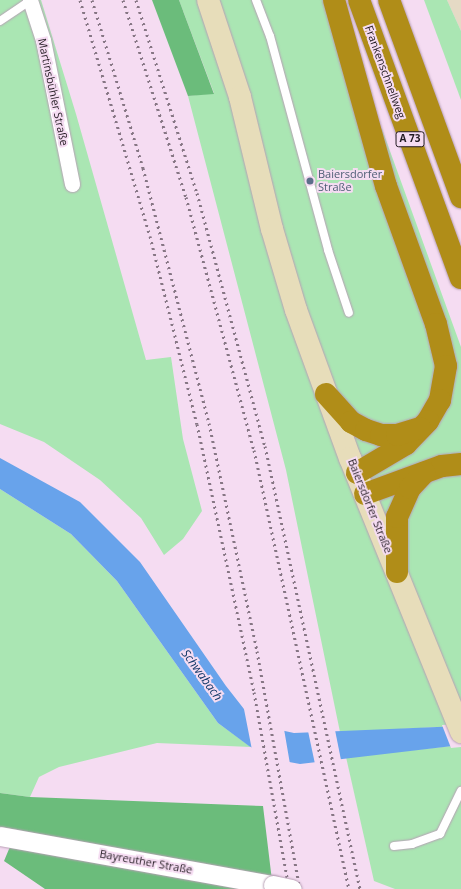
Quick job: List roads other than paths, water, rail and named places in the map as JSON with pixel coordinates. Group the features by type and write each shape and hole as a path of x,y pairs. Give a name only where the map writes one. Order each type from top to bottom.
{"highway":[{"path":"334,0 386,186 443,346 446,366 444,386 434,412 406,444 386,458 357,473"},
{"name":"Frankenschnellweg","path":"359,0 461,278"},
{"name":"A 73","path":"389,0 461,197"},
{"path":"326,394 351,422 366,430 381,435 397,435 421,427"},
{"path":"365,494 442,466 461,464"},
{"path":"397,572 397,517 410,488 424,473"}],"main road":[{"name":"Baiersdorfer Straße","path":"208,0 240,97 283,270 326,394 461,732"}],"street":[{"name":"Martinsbühler Straße","path":"30,1 43,40 72,184"},
{"name":"Bayreuther Straße","path":"0,836 292,889"}],"lane":[{"path":"256,0 270,36 328,250 349,313"},
{"path":"0,21 30,1"},
{"path":"394,846 412,844 440,834 461,791"}],"water":[{"name":"Schwabach","path":"0,458 80,502 140,562 226,686 244,709 271,728 294,733 461,726 461,745 300,764 273,759 249,746 218,723 117,581 71,534 0,489"}],"railway":[{"path":"80,0 150,236 197,424 254,692 289,889"},
{"path":"92,0 143,168 209,423 257,651 300,889"},
{"path":"123,0 186,197 254,450 349,889"},
{"path":"136,0 197,193 265,446 360,889"}],"place":[{"name":"Baiersdorfer Straße","path":"310,181"}]}
